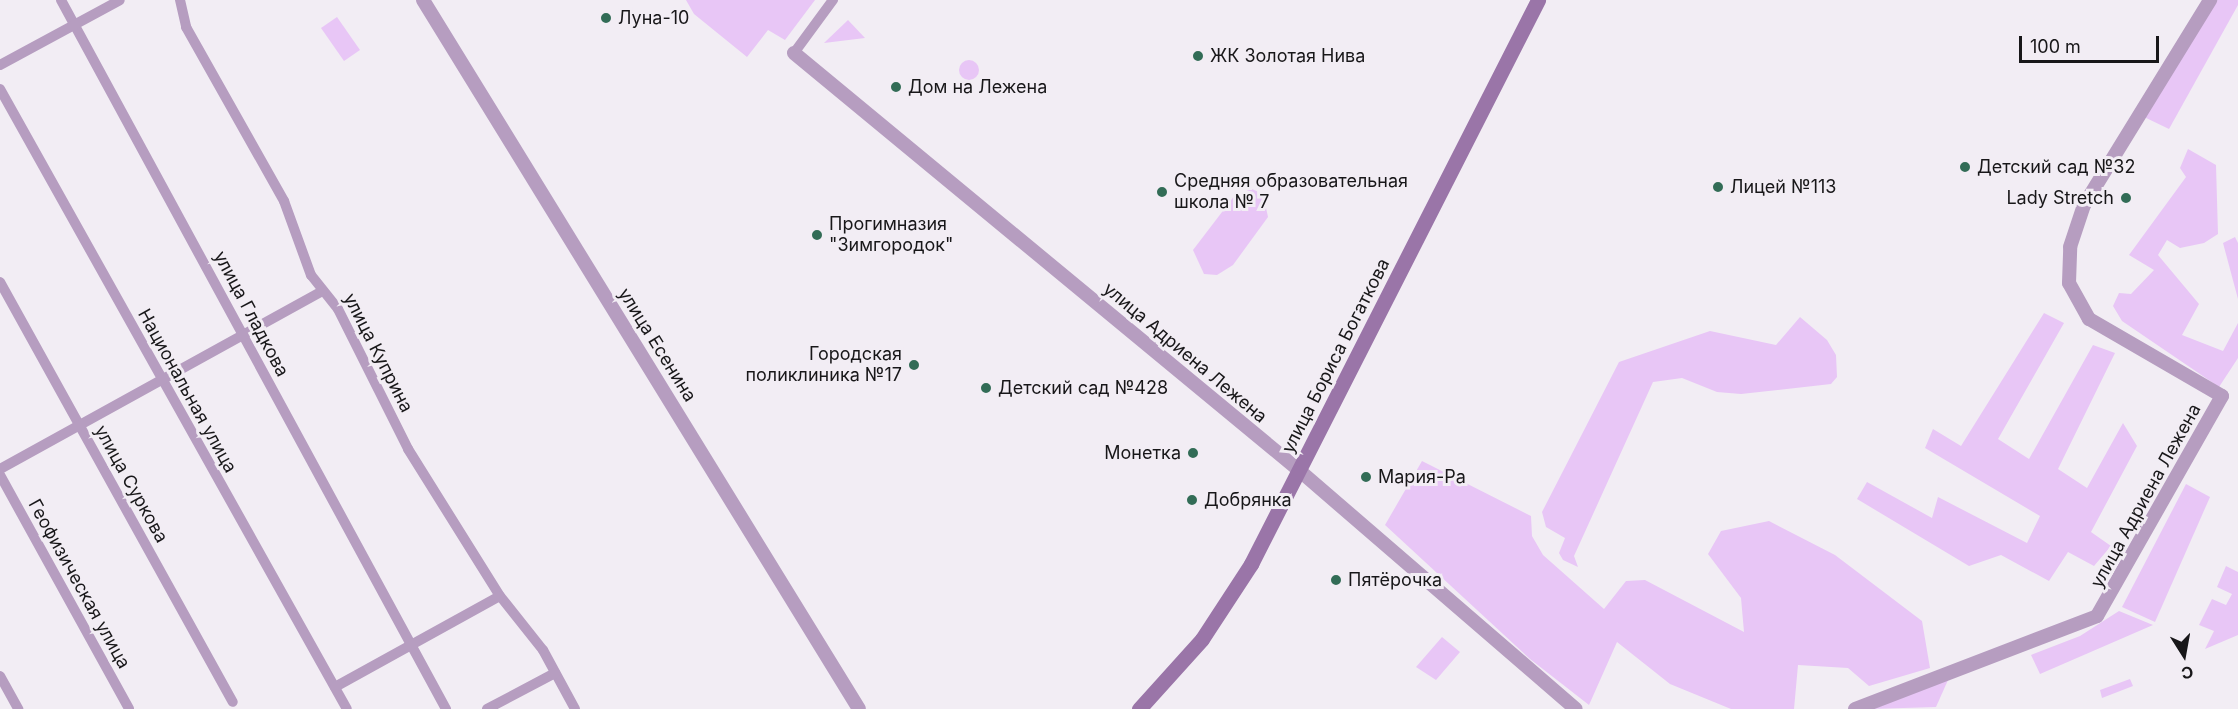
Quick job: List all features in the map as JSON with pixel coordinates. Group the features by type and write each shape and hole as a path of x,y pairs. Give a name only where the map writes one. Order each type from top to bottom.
{"main road":[{"name":"улица Бориса Богаткова","path":"1139,709 1195,648 1231,597 1300,471 1538,0"}],"street":[{"name":"улица Гладкова","path":"61,0 446,709"},
{"path":"0,64 120,0"},
{"name":"улица Куприна","path":"180,0 186,27 284,201 321,292 338,309 408,449 500,596 555,672 575,709"},
{"name":"улица Есенина","path":"423,0 859,709"},
{"path":"794,53 832,0"},
{"name":"улица Адриена Лежена","path":"1855,709 2097,616 2222,396 2089,319 2069,283 2070,247 2084,205 2210,0"},
{"name":"улица Адриена Лежена","path":"794,53 1300,471 1576,709"},
{"name":"Национальная улица","path":"0,89 347,709"},
{"name":"улица Суркова","path":"0,282 233,702"},
{"path":"0,470 321,292"},
{"name":"Геофизическая улица","path":"0,475 129,709"},
{"path":"335,687 500,596"},
{"path":"487,709 555,672"},
{"path":"0,676 18,709"}],"shaded area":[{"path":"686,0 815,0 785,40 768,30 747,57 694,14"},
{"path":"2217,0 2238,0 2238,5 2169,129 2142,116"},
{"path":"337,17 360,50 344,61 321,28"},
{"path":"848,20 865,38 824,43"},
{"path":"969,60 976,63 979,70 976,77 969,80 962,77 959,70 962,63"},
{"path":"2188,149 2216,165 2218,234 2204,243 2180,248 2167,240 2158,255 2199,304 2182,335 2223,351 2238,323 2238,358 2219,387 2122,321 2113,306 2119,293 2131,294 2154,270 2129,255 2186,177 2180,168"},
{"path":"1252,189 1263,194 1268,217 1233,265 1217,275 1204,274 1193,250 1235,195"},
{"path":"2235,237 2238,243 2238,299 2223,243"},
{"path":"2044,313 2064,323 1998,439 2029,459 2093,345 2115,353 2058,469 2087,488 2123,423 2137,446 2091,532 2111,546 2094,566 2068,552 2049,581 2001,555 1969,566 1857,499 1867,482 1932,518 1938,497 2027,543 2040,516 1925,448 1933,429 1961,446"},
{"path":"1800,317 1827,340 1836,355 1837,377 1831,384 1741,394 1717,392 1682,378 1653,382 1574,556 1578,567 1563,560 1559,553 1565,538 1546,527 1542,512 1619,362 1710,331 1776,345"},
{"path":"1422,461 1531,516 1532,536 1543,555 1604,609 1626,581 1645,580 1744,632 1741,598 1708,554 1721,531 1769,521 1835,555 1922,621 1930,668 1869,686 1848,668 1798,665 1794,709 1731,709 1670,684 1617,642 1589,705 1530,659 1385,525"},
{"path":"2186,484 2210,497 2155,622 2122,607"},
{"path":"2226,566 2238,572 2238,635 2205,649 2214,631 2199,625 2212,599 2226,605 2232,594 2217,587"},
{"path":"2119,611 2153,625 2040,674 2031,655 2080,636"},
{"path":"1442,637 1460,652 1436,680 1416,667"},
{"path":"2130,679 2133,686 2102,698 2100,690"},
{"path":"1948,680 1936,707 1871,709"}],"place":[{"name":"Луна-10","path":"606,18"},
{"name":"ЖК Золотая Нива","path":"1198,56"},
{"name":"Дом на Лежена","path":"896,87"},
{"name":"Детский сад №32","path":"1965,167"},
{"name":"Лицей №113","path":"1718,187"},
{"name":"Средняя образовательная школа № 7","path":"1162,192"},
{"name":"Lady Stretch","path":"2126,198"},
{"name":"Прогимназия \"Зимгородок\"","path":"817,235"},
{"name":"Городская поликлиника №17","path":"914,365"},
{"name":"Детский сад №428","path":"986,388"},
{"name":"Монетка","path":"1193,453"},
{"name":"Мария-Ра","path":"1366,477"},
{"name":"Добрянка","path":"1192,500"},
{"name":"Пятёрочка","path":"1336,580"}]}
